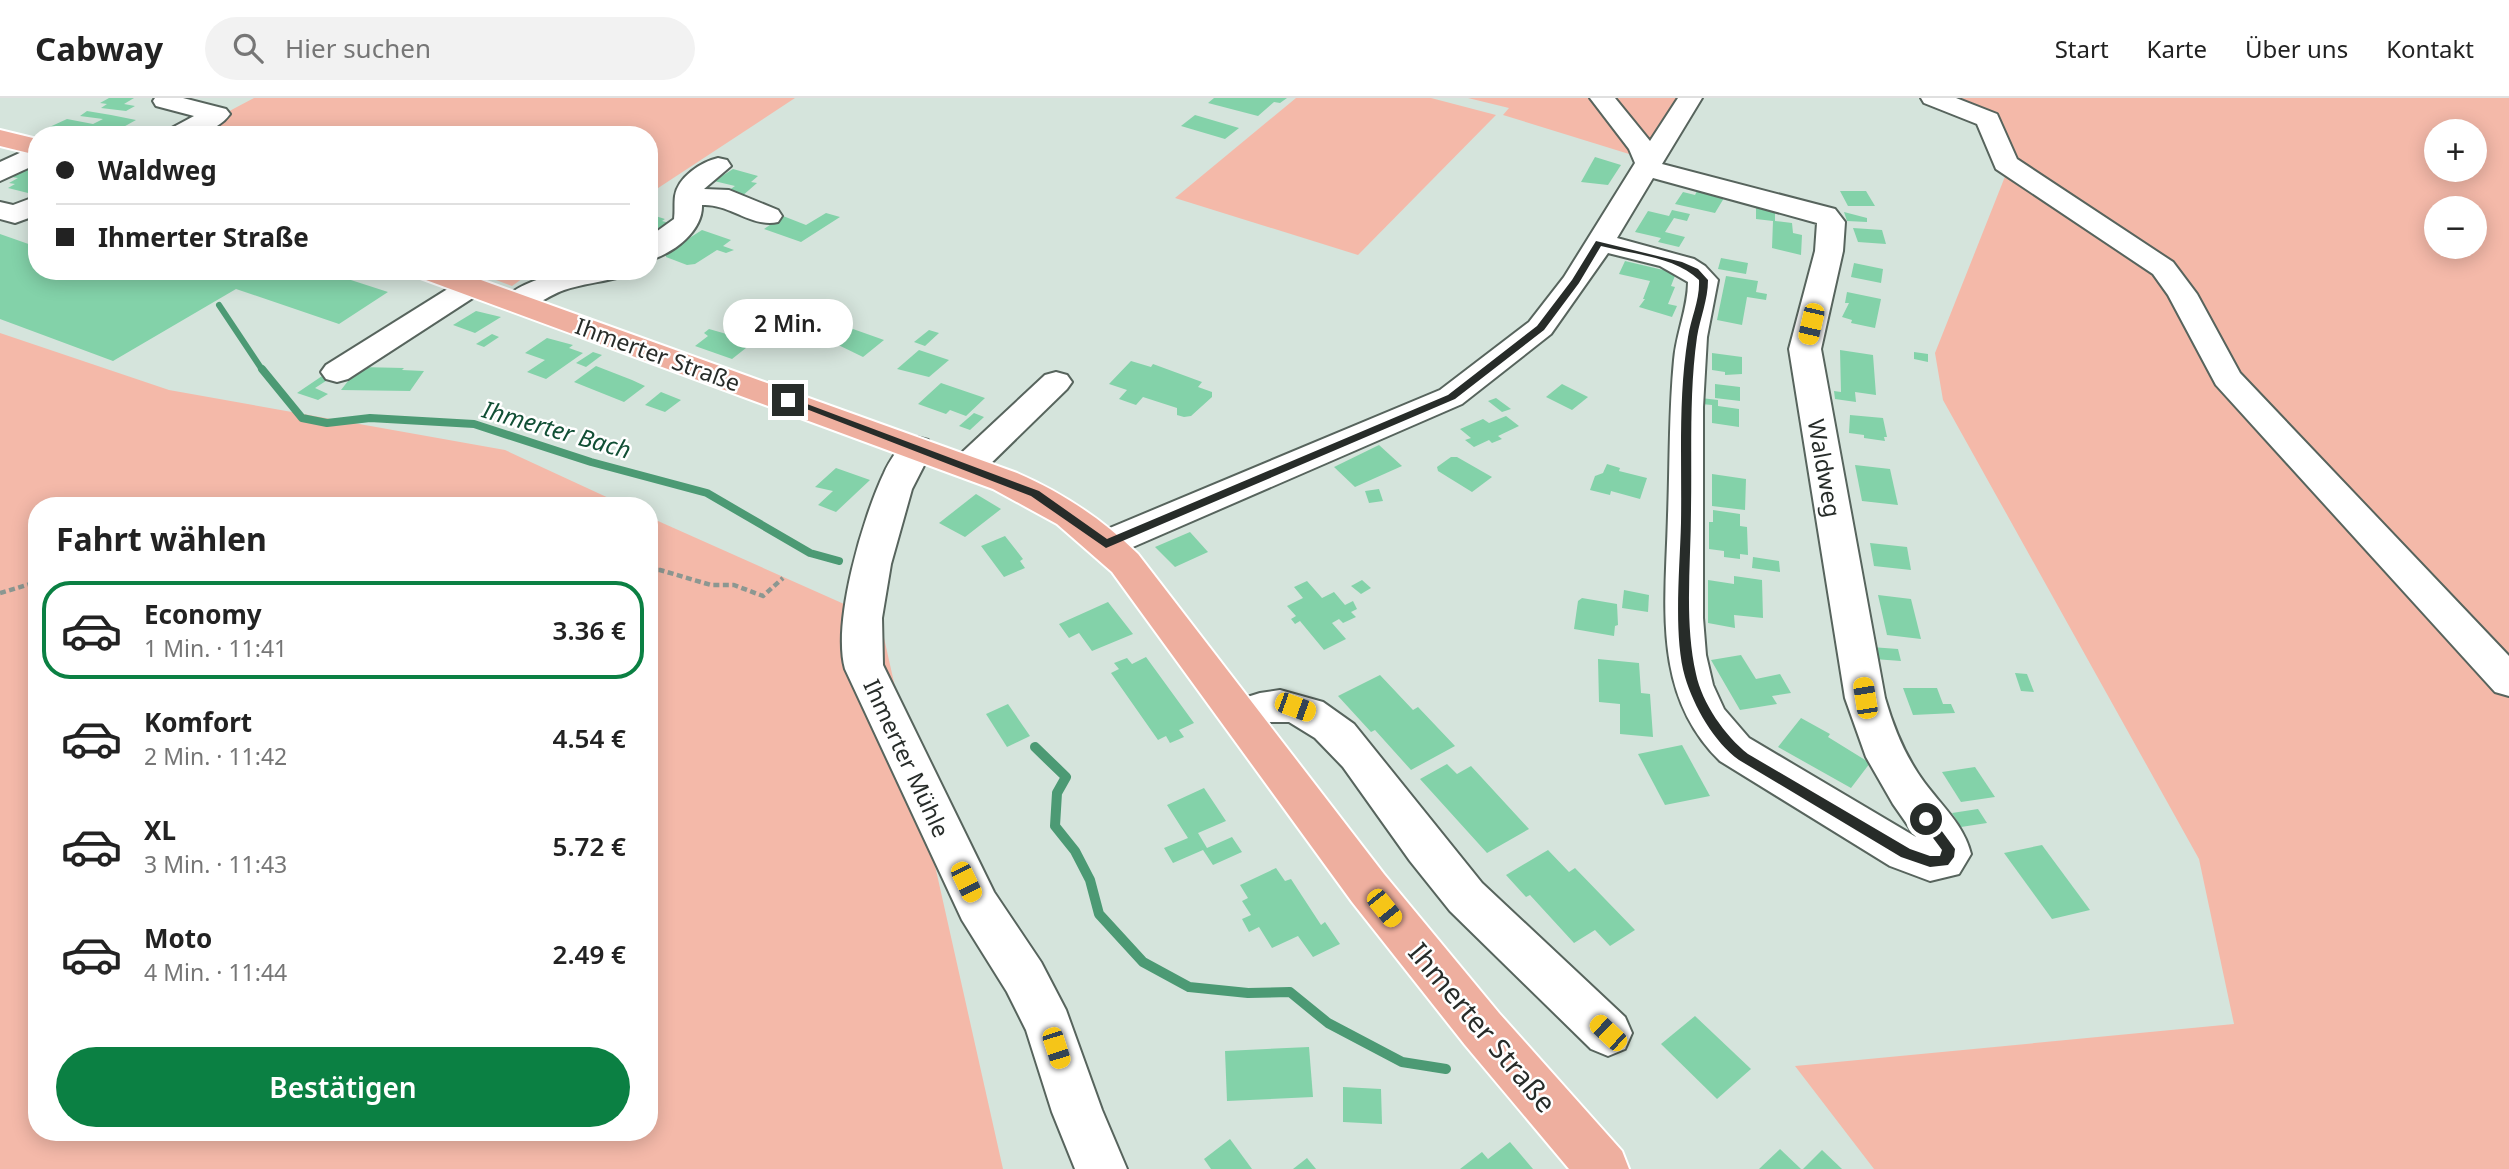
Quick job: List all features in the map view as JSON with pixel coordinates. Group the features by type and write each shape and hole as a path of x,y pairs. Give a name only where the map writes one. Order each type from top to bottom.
{"main road":[{"path":"0,138 28,145"},
{"name":"Ihmerter Straße","path":"454,280 1035,493 1106,544 1125,564 1368,888 1482,1029 1603,1169"}],"street":[{"path":"170,98 164,101 218,114 195,126"},
{"path":"1602,98 1641,147 1646,165"},
{"path":"1106,544 1451,397 1540,328 1576,281 1690,98"},
{"path":"1933,98 1987,119 2005,163 2163,268 2182,294 2227,377 2509,681"},
{"path":"0,173 28,158"},
{"name":"Waldweg","path":"1599,243 1679,263 1695,271 1703,280 1704,290 1692,337 1689,386 1684,620 1690,675 1701,704 1736,752 1920,859 1943,861 1948,857 1949,849 1899,783 1869,718 1805,349 1829,251 1831,222 1825,215 1646,165"},
{"path":"658,244 686,224 692,185 718,166"},
{"path":"689,198 719,196 768,216"},
{"path":"0,210 15,215 28,208"},
{"path":"517,302 555,283 569,280"},
{"path":"337,372 472,286"},
{"path":"968,467 1056,382"},
{"name":"Ihmerter Mühle","path":"916,448 902,470 890,503 862,634 862,662 978,906 1024,977 1049,1026 1077,1112 1101,1169"},
{"path":"1239,715 1266,705 1280,704 1322,720 1360,760 1457,886 1498,930 1608,1033"}],"path":[{"path":"658,570 711,585 734,585 763,596 783,578"},
{"path":"0,593 28,585"}],"shaded area":[{"path":"254,98 795,98 658,188 658,126 201,126"},
{"path":"1296,98 1431,98 1496,115 1358,255 1175,198"},
{"path":"1468,98 1684,98 1642,158 1503,115 1509,108"},
{"path":"1942,98 2509,98 2509,1169 1874,1169 1795,1066 2234,1024 2199,859 1943,400 1935,353 2006,174 1992,118"},
{"path":"496,280 520,280 512,286"},
{"path":"0,333 169,390 505,450 607,497 28,497 28,1141 658,1141 658,521 880,620 1003,1169 0,1169"}],"building":[{"path":"109,98 134,98 124,104 135,106 126,111 101,108 107,104 100,103"},
{"path":"1214,98 1287,98 1280,103 1274,102 1258,116 1208,103"},
{"path":"87,111 136,120 125,126 52,126 67,119 93,124 103,119 80,116"},
{"path":"1195,115 1239,128 1225,139 1181,126"},
{"path":"1595,157 1621,165 1608,185 1581,182"},
{"path":"28,168 28,193 8,188 15,184 9,183 18,178 11,177"},
{"path":"733,169 758,176 751,182 757,183 741,197 725,193 735,186 714,181"},
{"path":"1697,191 1724,198 1715,213 1675,204 1683,192 1695,195"},
{"path":"1840,191 1866,191 1875,206 1848,206"},
{"path":"1756,207 1775,210 1775,221 1792,223 1793,233 1802,235 1801,255 1772,248 1773,221 1756,219"},
{"path":"1672,210 1690,214 1687,221 1674,218 1665,232 1685,237 1679,247 1658,242 1661,238 1635,232 1648,211 1669,216"},
{"path":"1844,212 1867,218 1867,222 1847,221"},
{"path":"826,213 840,217 801,242 764,229 783,216 806,225"},
{"path":"658,217 669,223 658,231"},
{"path":"1853,228 1882,230 1886,244 1858,242"},
{"path":"702,230 731,240 723,246 734,250 726,253 717,250 695,264 687,265 666,257 666,253"},
{"path":"0,234 28,244 28,280 351,280 388,292 339,324 236,289 113,361 0,319"},
{"path":"1721,258 1748,263 1746,274 1718,269"},
{"path":"1625,261 1676,273 1671,286 1675,287 1668,304 1677,306 1672,317 1639,307 1645,299 1650,281 1619,274"},
{"path":"1854,263 1883,269 1881,283 1851,277"},
{"path":"1726,276 1758,281 1756,292 1767,294 1766,300 1747,297 1742,325 1717,320"},
{"path":"1847,292 1881,299 1875,328 1851,323 1852,320 1842,317 1849,303 1845,303"},
{"path":"476,311 501,317 475,333 453,325"},
{"path":"757,311 771,315 753,329 765,333 732,359 695,346 708,336 704,333 709,329 730,335"},
{"path":"843,326 884,340 863,357 826,339"},
{"path":"929,330 939,333 925,346 914,342"},
{"path":"492,334 499,337 484,347 476,344"},
{"path":"547,338 573,345 569,348 583,353 546,379 527,372 545,360 525,353"},
{"path":"919,350 949,360 929,377 897,369"},
{"path":"1840,350 1873,355 1876,395 1855,392 1856,402 1835,399 1834,391 1841,392"},
{"path":"593,352 602,355 586,367 576,363"},
{"path":"1914,352 1928,354 1928,362 1914,359"},
{"path":"1712,353 1742,357 1742,374 1725,375 1725,372 1712,370"},
{"path":"1131,361 1151,367 1153,364 1202,382 1198,387 1212,392 1212,397 1191,416 1184,417 1177,415 1177,408 1143,397 1136,405 1119,399 1127,390 1109,384"},
{"path":"596,366 645,386 624,402 574,382"},
{"path":"359,367 424,371 410,391 341,390"},
{"path":"325,374 332,377 315,388 328,394 318,400 297,393"},
{"path":"941,383 985,398 966,416 950,410 946,414 918,404"},
{"path":"1562,384 1588,397 1572,410 1546,397"},
{"path":"1715,384 1740,387 1740,401 1715,398"},
{"path":"661,392 681,400 665,412 645,405"},
{"path":"1496,398 1511,409 1502,412 1488,401"},
{"path":"1701,398 1718,400 1718,406 1739,409 1739,427 1712,423 1712,405 1701,404"},
{"path":"974,413 984,417 970,430 959,426"},
{"path":"1850,415 1883,418 1887,437 1884,437 1885,441 1849,433"},
{"path":"1506,416 1519,426 1498,436 1502,439 1492,443 1489,440 1474,447 1465,440 1471,438 1460,429 1483,419 1489,423"},
{"path":"1379,445 1402,466 1355,487 1334,467"},
{"path":"1451,457 1457,457 1492,477 1472,492 1438,471 1437,467"},
{"path":"1607,464 1620,468 1619,471 1647,478 1640,499 1611,491 1610,495 1590,490 1595,476 1603,473"},
{"path":"1855,465 1890,469 1898,505 1862,501"},
{"path":"836,468 870,480 836,512 818,505 833,491 815,487"},
{"path":"1712,474 1746,479 1745,510 1712,506"},
{"path":"1379,489 1383,501 1369,503 1365,491"},
{"path":"976,494 1001,509 965,537 939,523"},
{"path":"1713,510 1740,514 1740,526 1747,527 1748,555 1740,554 1740,559 1724,557 1724,551 1709,549 1709,522 1713,522"},
{"path":"1190,532 1208,552 1175,567 1155,547"},
{"path":"1005,536 1023,559 1020,561 1025,568 1004,577 981,546"},
{"path":"1870,543 1907,547 1911,570 1874,566"},
{"path":"1753,557 1779,561 1780,572 1752,568"},
{"path":"1734,576 1762,580 1763,618 1734,615 1735,628 1708,623 1708,580 1734,584"},
{"path":"1362,580 1371,588 1361,594 1351,586"},
{"path":"1307,581 1322,598 1334,592 1345,605 1353,601 1357,609 1351,612 1356,617 1343,623 1339,619 1332,623 1346,639 1324,650 1300,621 1295,624 1291,619 1296,616 1287,606 1303,598 1294,587"},
{"path":"1624,590 1649,595 1648,612 1622,608"},
{"path":"1878,595 1911,599 1921,639 1887,635"},
{"path":"1582,598 1617,604 1618,625 1615,626 1614,636 1574,629 1578,601"},
{"path":"1108,602 1133,634 1092,651 1079,633 1069,638 1059,624"},
{"path":"1871,647 1898,649 1901,661 1874,659"},
{"path":"1741,655 1756,679 1780,674 1791,693 1772,696 1777,704 1740,710 1711,660"},
{"path":"1146,657 1194,723 1179,730 1184,737 1170,743 1166,736 1158,740 1111,673 1119,669 1114,663 1127,658 1132,664"},
{"path":"1598,659 1639,663 1641,693 1650,694 1653,737 1620,734 1620,704 1599,702"},
{"path":"2015,673 2027,674 2034,692 2021,691"},
{"path":"1380,675 1413,710 1418,707 1455,746 1411,770 1375,730 1371,732 1338,696"},
{"path":"1903,688 1937,688 1943,704 1951,704 1955,713 1913,715"},
{"path":"1008,704 1030,736 1007,747 986,714"},
{"path":"1801,718 1830,734 1828,737 1870,763 1851,788 1778,747"},
{"path":"1682,745 1710,796 1665,805 1638,754"},
{"path":"1447,764 1457,774 1471,766 1529,829 1487,853 1420,779"},
{"path":"1975,767 1995,797 1961,802 1942,772"},
{"path":"1204,788 1226,821 1198,833 1207,848 1232,837 1242,852 1213,865 1203,850 1173,863 1164,848 1188,838 1167,805"},
{"path":"1978,809 1987,823 1961,827 1952,813"},
{"path":"2042,845 2090,910 2052,919 2004,853"},
{"path":"1548,850 1569,872 1575,868 1635,930 1610,946 1595,930 1574,943 1530,895 1526,897 1506,875"},
{"path":"1276,868 1285,881 1291,879 1321,925 1325,922 1340,944 1313,957 1298,936 1272,948 1259,927 1249,932 1242,919 1251,915 1242,901 1248,898 1240,885"},
{"path":"1695,1016 1751,1069 1717,1099 1661,1044"},
{"path":"1309,1047 1313,1097 1227,1101 1225,1051"},
{"path":"1343,1087 1381,1089 1382,1124 1343,1122"},
{"path":"1230,1139 1252,1169 1211,1169 1204,1159"},
{"path":"1510,1142 1533,1169 1460,1169 1482,1152 1488,1159"},
{"path":"1780,1149 1801,1169 1759,1169"},
{"path":"1822,1150 1842,1169 1803,1169"},
{"path":"1307,1158 1316,1169 1293,1169"}],"waterway":[{"name":"Ihmerter Bach","path":"219,305 263,371"},
{"name":"Ihmerter Bach","path":"262,369 302,418 327,423 370,418 474,424 591,462 707,493 810,553 839,561"},
{"name":"Ihmerter Bach","path":"1035,747 1066,777 1057,793 1055,826 1075,851 1090,880 1099,914 1143,962 1189,987 1248,993 1290,992 1328,1023 1402,1062 1446,1069"}],"route":[{"path":"788,400 1035,493 1106,544 1451,397 1540,328 1576,281 1599,243 1679,263 1700,275 1704,290 1692,337 1689,386 1684,620 1690,675 1701,704 1736,752 1906,853 1930,862 1943,861 1948,857 1949,849 1926,819"}]}
